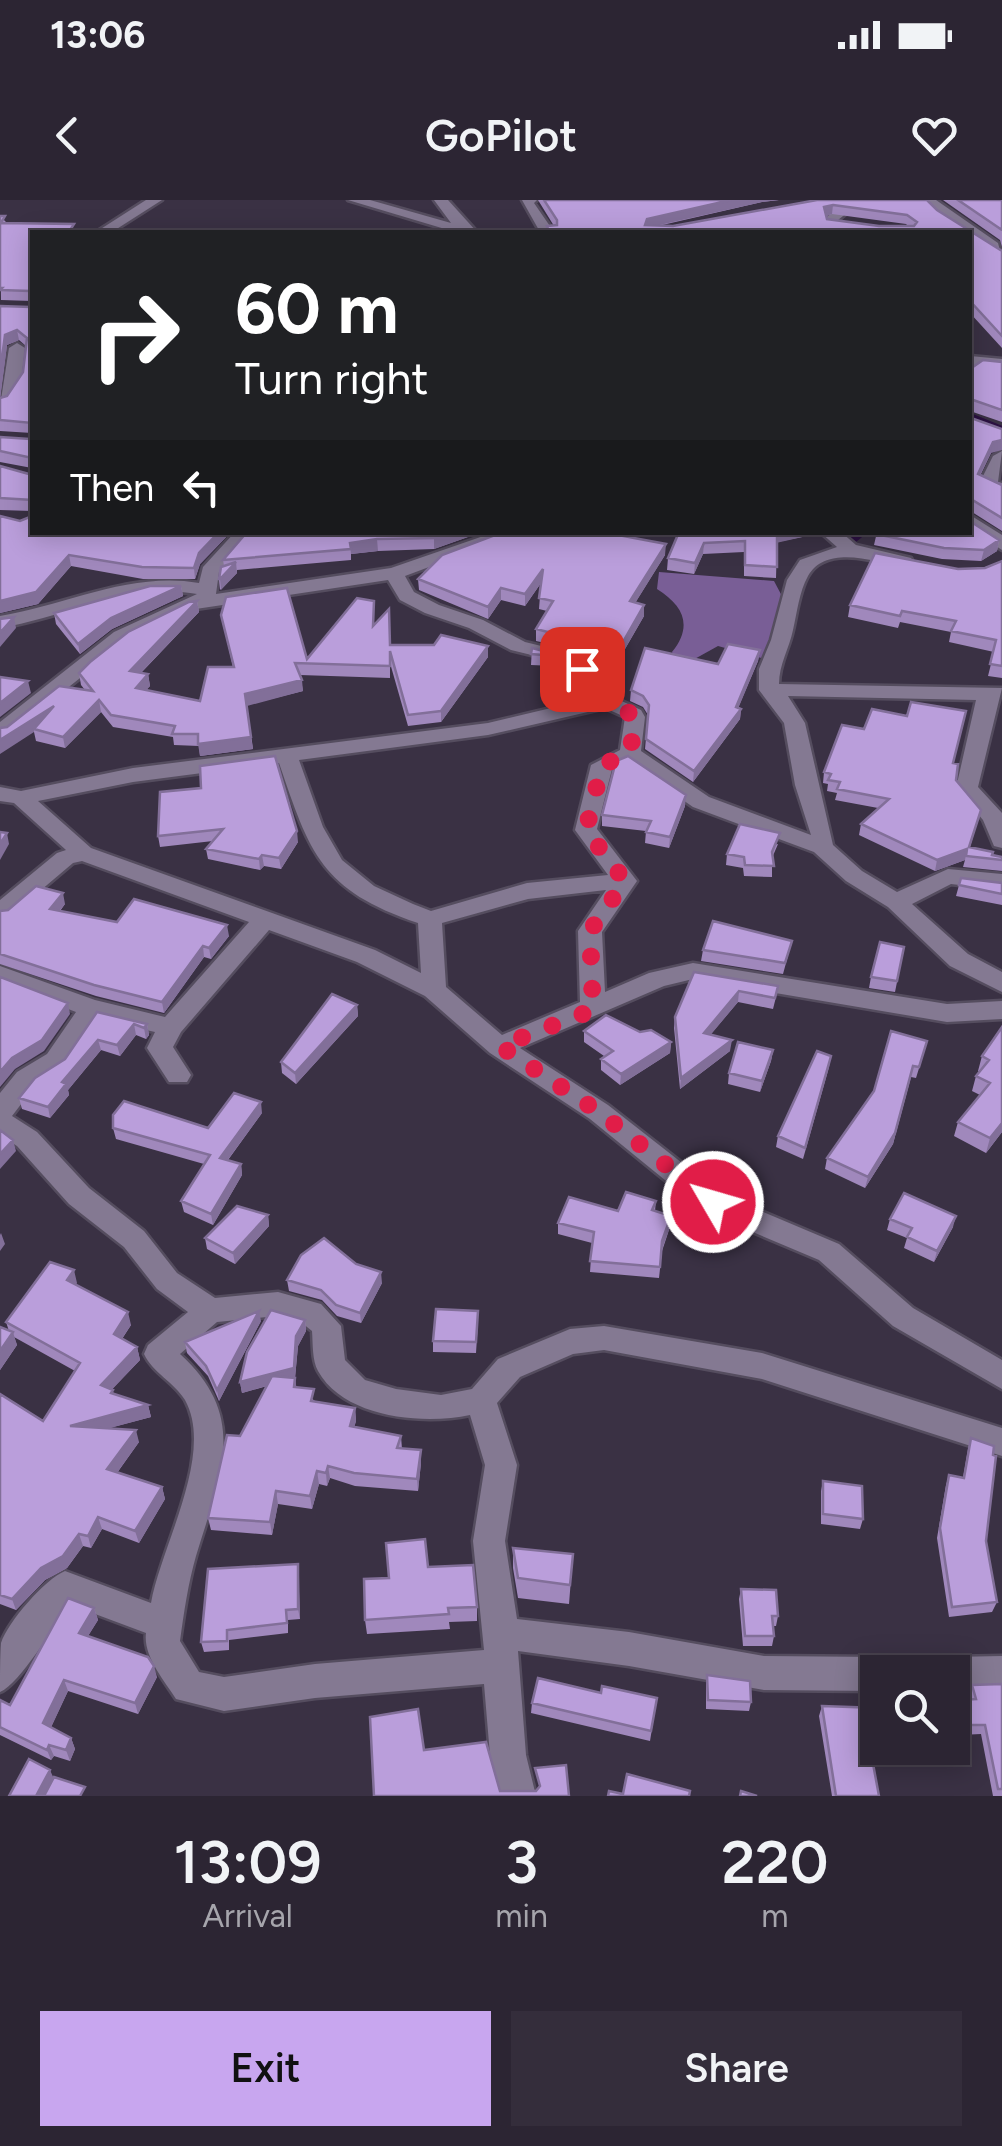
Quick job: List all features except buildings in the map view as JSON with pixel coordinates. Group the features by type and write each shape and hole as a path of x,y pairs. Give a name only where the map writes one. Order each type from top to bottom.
{"street":[{"path":"106,230 155,200"},
{"path":"356,200 457,230"},
{"path":"441,200 464,230"},
{"path":"818,230 856,200"},
{"path":"527,201 546,230"},
{"path":"929,210 968,230"},
{"path":"831,222 850,225"},
{"path":"972,232 1002,254"},
{"path":"7,391 17,348"},
{"path":"972,360 1002,364"},
{"path":"987,488 1002,456"},
{"path":"972,522 1001,555"},
{"path":"206,595 210,571 242,535"},
{"path":"0,732 121,636 206,595 394,573 475,542 510,535"},
{"path":"833,535 850,549 924,565"},
{"path":"822,847 823,832 806,783 799,732 788,705 770,690 769,669 781,640 796,580 807,564 850,549"},
{"path":"394,573 407,596 432,609 476,624 518,646 559,656 582,669 606,700 630,710 635,718 630,753"},
{"path":"0,622 142,590 190,586 206,595"},
{"path":"770,690 995,694 967,788 986,806 1002,841"},
{"path":"10,796 133,775 488,729 606,700"},
{"path":"630,753 701,802 822,847 854,876 896,902 959,960 1002,983"},
{"path":"625,881 586,830 602,765 630,753"},
{"path":"287,755 334,865 374,896 430,920 527,891 625,881"},
{"path":"10,796 83,852 366,956 434,990 500,1046 599,1112 713,1202 829,1252 903,1317 1002,1376"},
{"path":"0,912 65,858 83,852"},
{"path":"896,902 948,876 1002,882"},
{"path":"593,1010 590,931 625,881"},
{"path":"178,1075 160,1048 171,1027 266,918"},
{"path":"430,920 434,990"},
{"path":"500,1046 593,1010 658,979 693,971 947,1013 1002,1010"},
{"path":"0,974 90,1008 171,1027"},
{"path":"0,1112 26,1079 56,1061 79,1032 90,1008"},
{"path":"0,1122 27,1138 78,1196 134,1239 167,1282 210,1310"},
{"path":"860,1674 764,1672 501,1649 224,1694 188,1687 162,1644 176,1569 201,1492 211,1433 200,1396 159,1354 210,1310 278,1304 311,1313 326,1326 330,1365 356,1390 396,1402 441,1408 481,1400 509,1368 570,1342 604,1338 762,1366 1002,1442"},
{"path":"481,1400 501,1465 489,1541 508,1754 518,1796"},
{"path":"0,1675 35,1621 65,1587 165,1624"},
{"path":"970,1674 1002,1673"}],"shaded area":[{"path":"659,572 774,581 783,598 772,661 718,646 691,661 676,660 672,652 684,625 674,602 657,589"}],"waterway":[{"path":"972,417 1002,429"},
{"path":"842,537 851,541 858,535"}],"route":[{"path":"582,669 606,700 630,710 635,718 630,753 602,765 586,830 625,881 590,931 593,1010 500,1046 599,1112 713,1202"}]}
